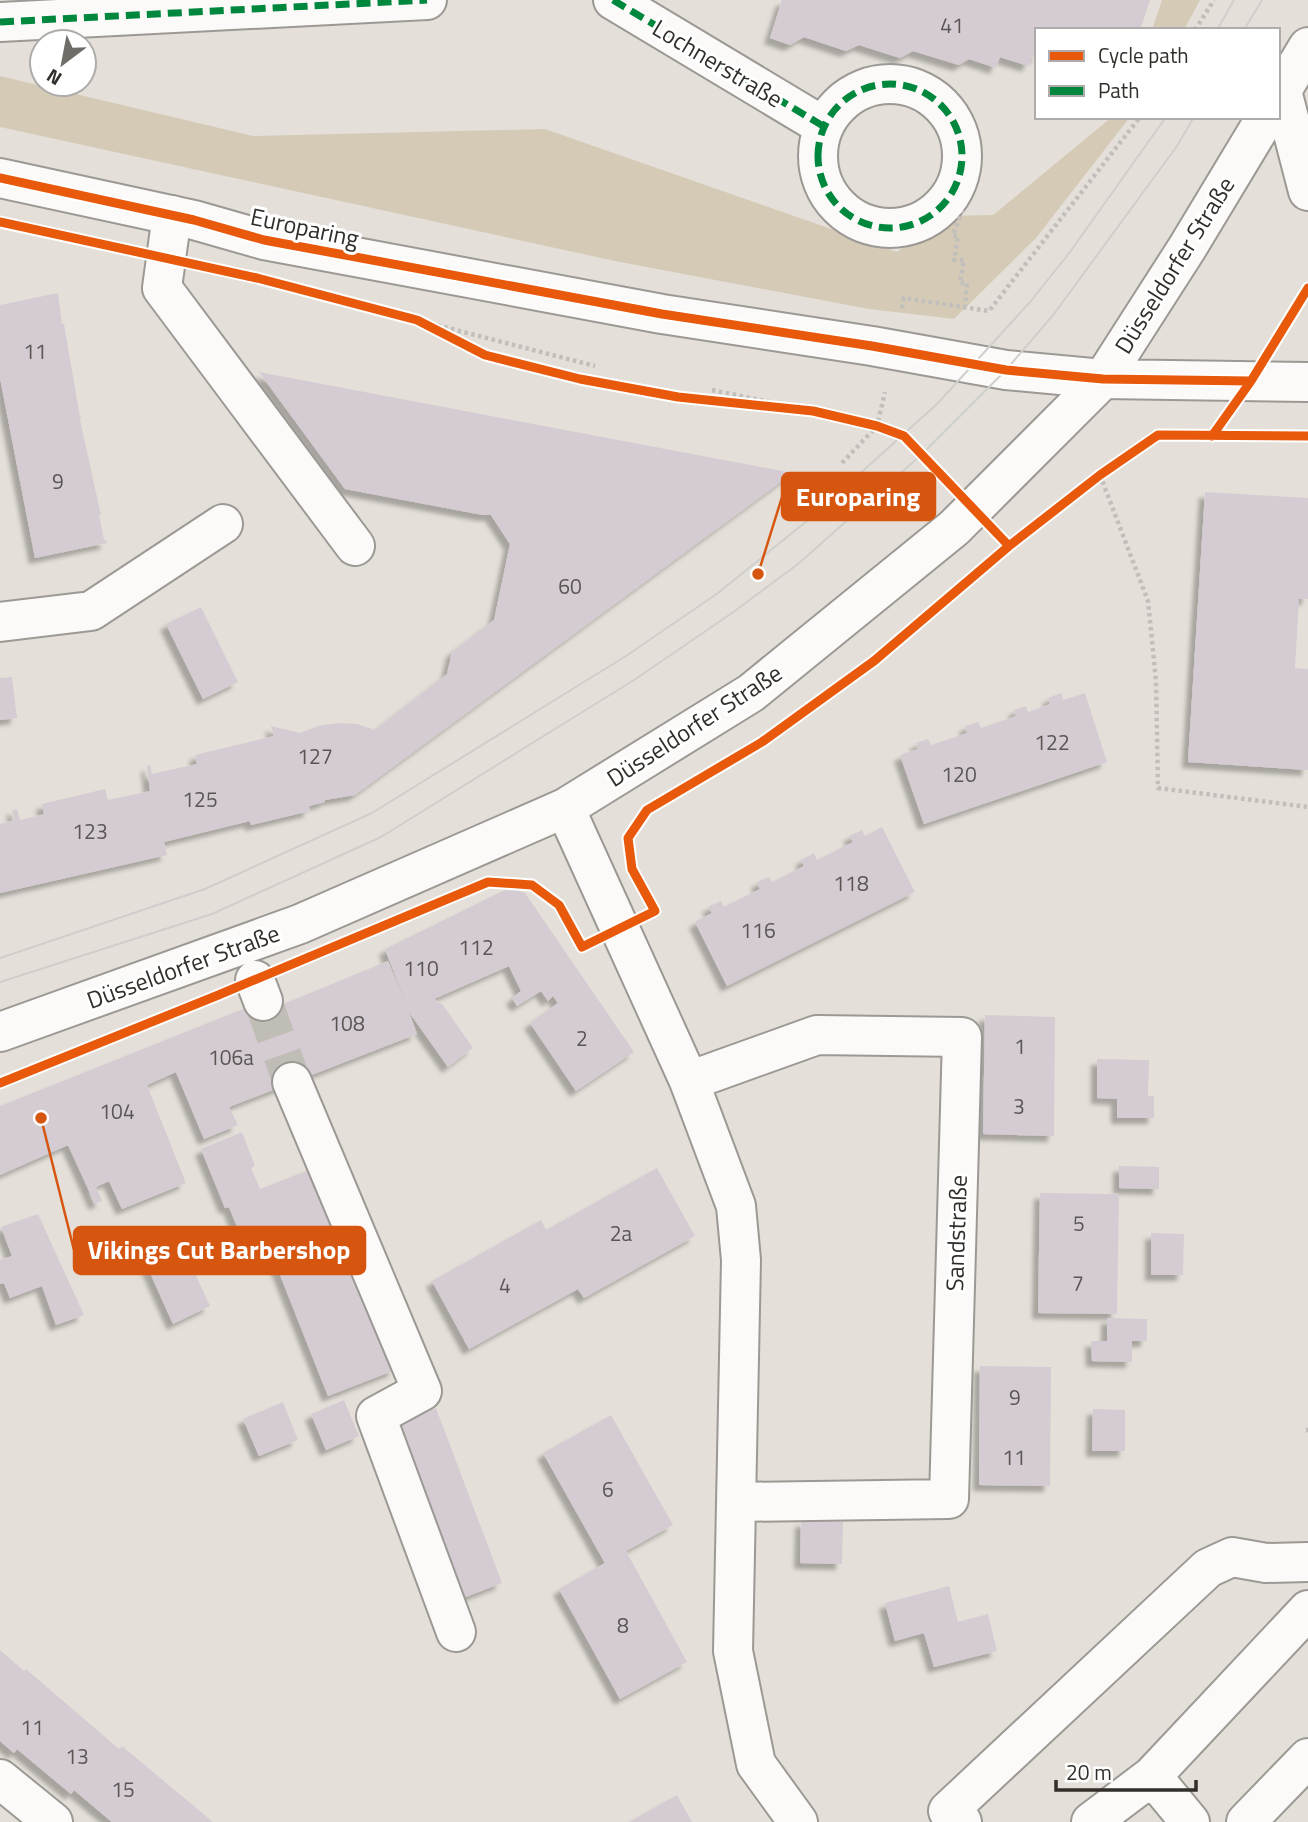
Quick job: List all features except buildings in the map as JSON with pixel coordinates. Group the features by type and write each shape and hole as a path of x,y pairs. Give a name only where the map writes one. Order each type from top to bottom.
{"street":[{"path":"0,22 427,0"},
{"name":"Lochnerstraße","path":"613,0 823,126"},
{"name":"Düsseldorfer Straße","path":"1280,94 1308,47"},
{"path":"883,84 909,86 936,99 953,118 963,148 963,166 950,199 917,224 896,229 871,227 848,216 830,198 822,183 817,158 823,126 838,105 859,90 883,84"},
{"path":"1280,115 1308,191"},
{"name":"Düsseldorfer Straße","path":"0,1032 300,924 565,808 751,694 954,528 1103,379 1187,248 1265,119"},
{"name":"Europaring","path":"0,178 172,215 264,240 662,314 872,346 1006,370 1103,379 1308,382"},
{"path":"172,215 162,288 355,546"},
{"path":"0,622 91,611 223,524"},
{"path":"565,808 689,1081 736,1206 741,1260 733,1651 757,1764 798,1822"},
{"name":"Sandstraße","path":"689,1081 817,1035 962,1037 949,1499 737,1502"},
{"path":"292,1082 422,1391 376,1416 456,1632"},
{"path":"962,1822 948,1811 1208,1568 1232,1557 1266,1563 1308,1562"},
{"path":"1091,1822 1152,1776 1308,1610"},
{"path":"1246,1822 1308,1758"},
{"path":"1152,1776 1190,1822"},
{"path":"0,1779 53,1822"}],"path":[{"path":"1196,28 1214,0"},
{"path":"948,303 989,311 1138,119"},
{"path":"950,199 964,204 953,236 958,236 954,260 964,260 960,282 967,283 965,306"},
{"path":"417,320 595,366"},
{"path":"712,390 813,411"},
{"path":"842,463 877,426"},
{"path":"906,508 940,473"},
{"path":"1100,475 1148,601 1156,681 1158,788 1308,807"}],"shaded area":[{"path":"1162,0 1200,0 1185,28 1153,28"},
{"path":"0,76 28,83 28,98 93,98 253,136 545,129 897,252 946,216 993,215 1110,119 1128,119 1036,238 954,319 869,309 615,261 0,127"}],"tunnel":[{"path":"263,1001 292,1082"}],"tram line":[{"path":"1218,28 1234,0"},
{"path":"1245,28 1262,0"},
{"path":"0,958 205,889 372,813 626,656 718,593 813,516 938,403 1030,302 1070,252 1165,119"},
{"path":"0,982 212,914 381,837 634,680 732,613 798,564 921,455 1006,370 1054,314 1177,146 1193,119"}],"marked path":[{"path":"0,22 427,0"},
{"path":"613,0 823,126"},
{"path":"890,84 918,89 941,105 957,128 962,156 957,184 941,207 918,223 890,228 862,223 839,207 823,184 818,156 823,128 839,105 862,89 890,84"}],"cycle path":[{"path":"0,178 194,220 264,240 662,314 872,346 1006,370 1103,379 1251,381"},
{"path":"0,222 257,278 417,320 485,355 580,379 678,397 813,411 877,426 904,436 1009,546"},
{"path":"1212,436 1251,381 1308,288"},
{"path":"0,1083 488,882 532,885 559,905 582,947 655,911 632,869 628,838 647,810 762,742 874,661 1009,546 1100,475 1158,435 1308,436"}],"place":[{"name":"Europaring","path":"758,574"},
{"name":"Vikings Cut Barbershop","path":"41,1118"}]}
